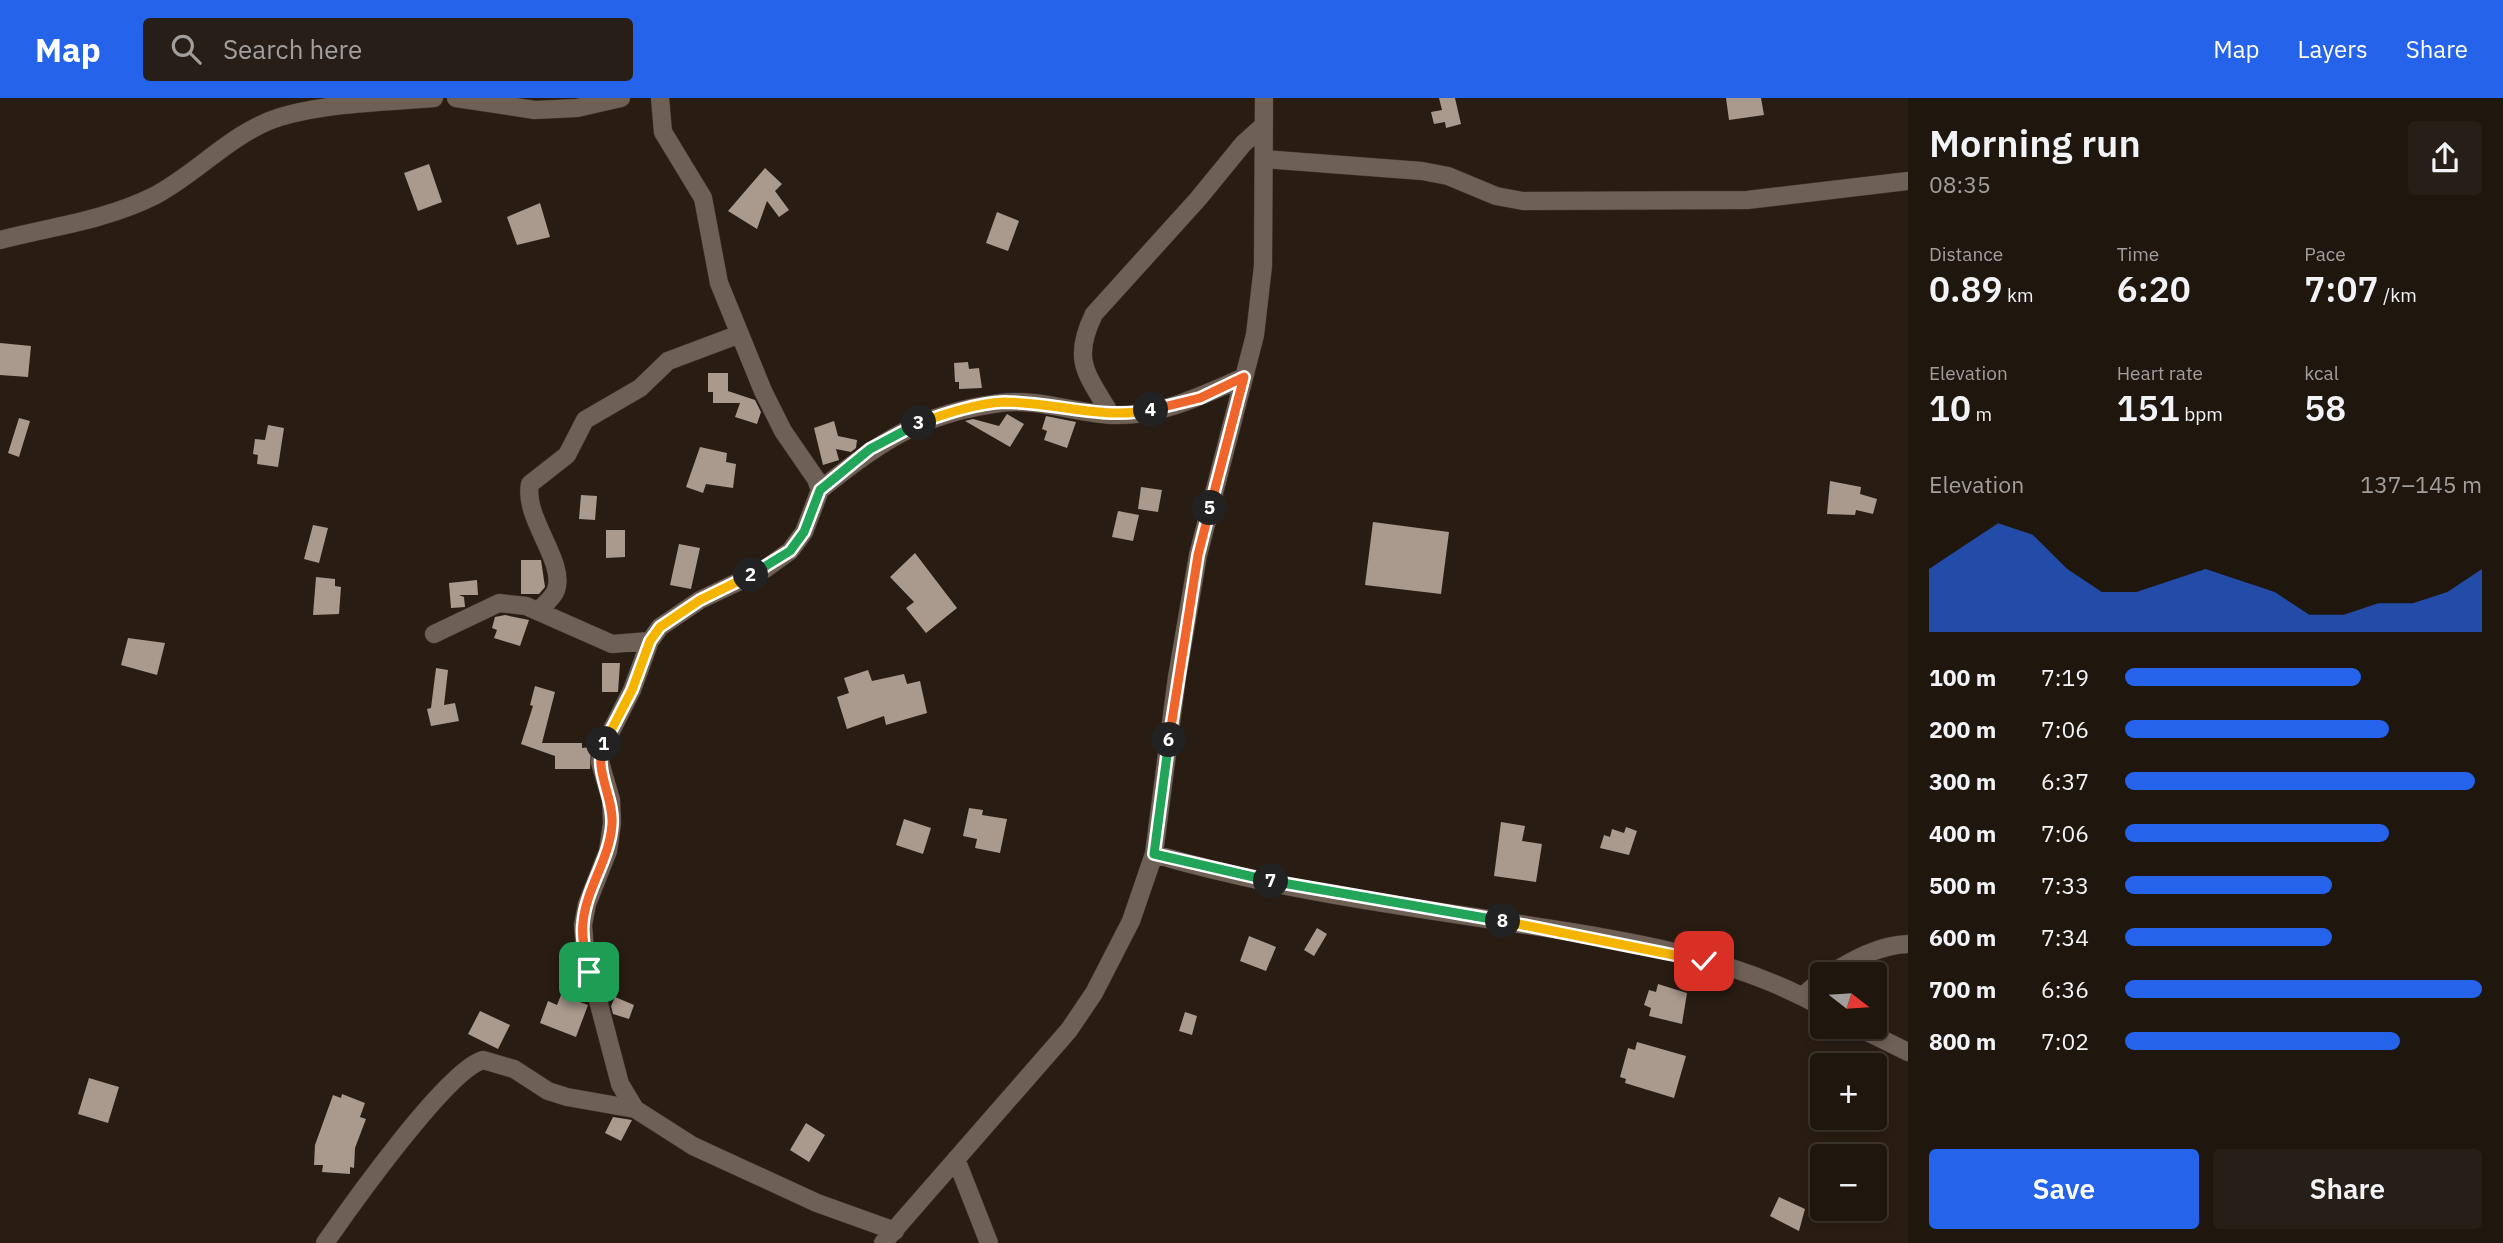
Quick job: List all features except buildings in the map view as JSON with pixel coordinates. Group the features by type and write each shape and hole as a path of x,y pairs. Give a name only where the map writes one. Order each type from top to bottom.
{"street":[{"path":"0,240 97,218 143,201 196,170 232,141 281,117 434,98"},
{"path":"456,98 535,110 577,108 621,98"},
{"path":"660,98 663,132 703,198 713,262 763,391 783,431 816,479 820,490"},
{"path":"325,1243 417,1122 473,1062 496,1062 514,1069 548,1091 567,1097 635,1110 693,1146 889,1237 1044,1062 1094,993 1132,921 1154,854 1177,677 1198,555 1244,377 1259,303 1264,98"},
{"path":"1111,415 1080,357 1084,335 1094,314 1198,200 1243,144 1264,125"},
{"path":"1264,159 1422,171 1448,176 1496,196 1553,202 1747,200 1908,181"},
{"path":"538,611 554,594 557,577 537,525 528,492 530,484 567,455 585,421 640,388 668,361 740,334"},
{"path":"635,1110 620,1084 607,1042 589,972 583,925 587,904 608,851 612,823 611,800 600,762 602,749 632,690 650,641 660,627 700,600 765,569 790,551 804,532 820,490 870,449 908,427 943,415 1002,402 1050,405 1111,415 1148,411 1200,398 1244,377"},
{"path":"434,634 499,603 538,611 612,644 650,641"},
{"path":"1154,854 1237,875 1539,926 1653,949 1753,974 1810,1000"},
{"path":"1851,962 1889,946 1908,944"},
{"path":"1802,996 1810,989"},
{"path":"1884,1040 1908,1052"},
{"path":"957,1159 989,1243"}],"route":[{"path":"589,972 583,925 587,904 608,851 612,823 611,800 600,762 602,749 632,690 650,641 660,627 700,600 765,569 790,551 804,532 820,490 870,449 908,427 943,415 1002,402 1050,405 1111,415 1148,411 1200,398 1244,377 1198,555 1177,677 1154,854 1237,875 1539,926 1704,961"}]}
